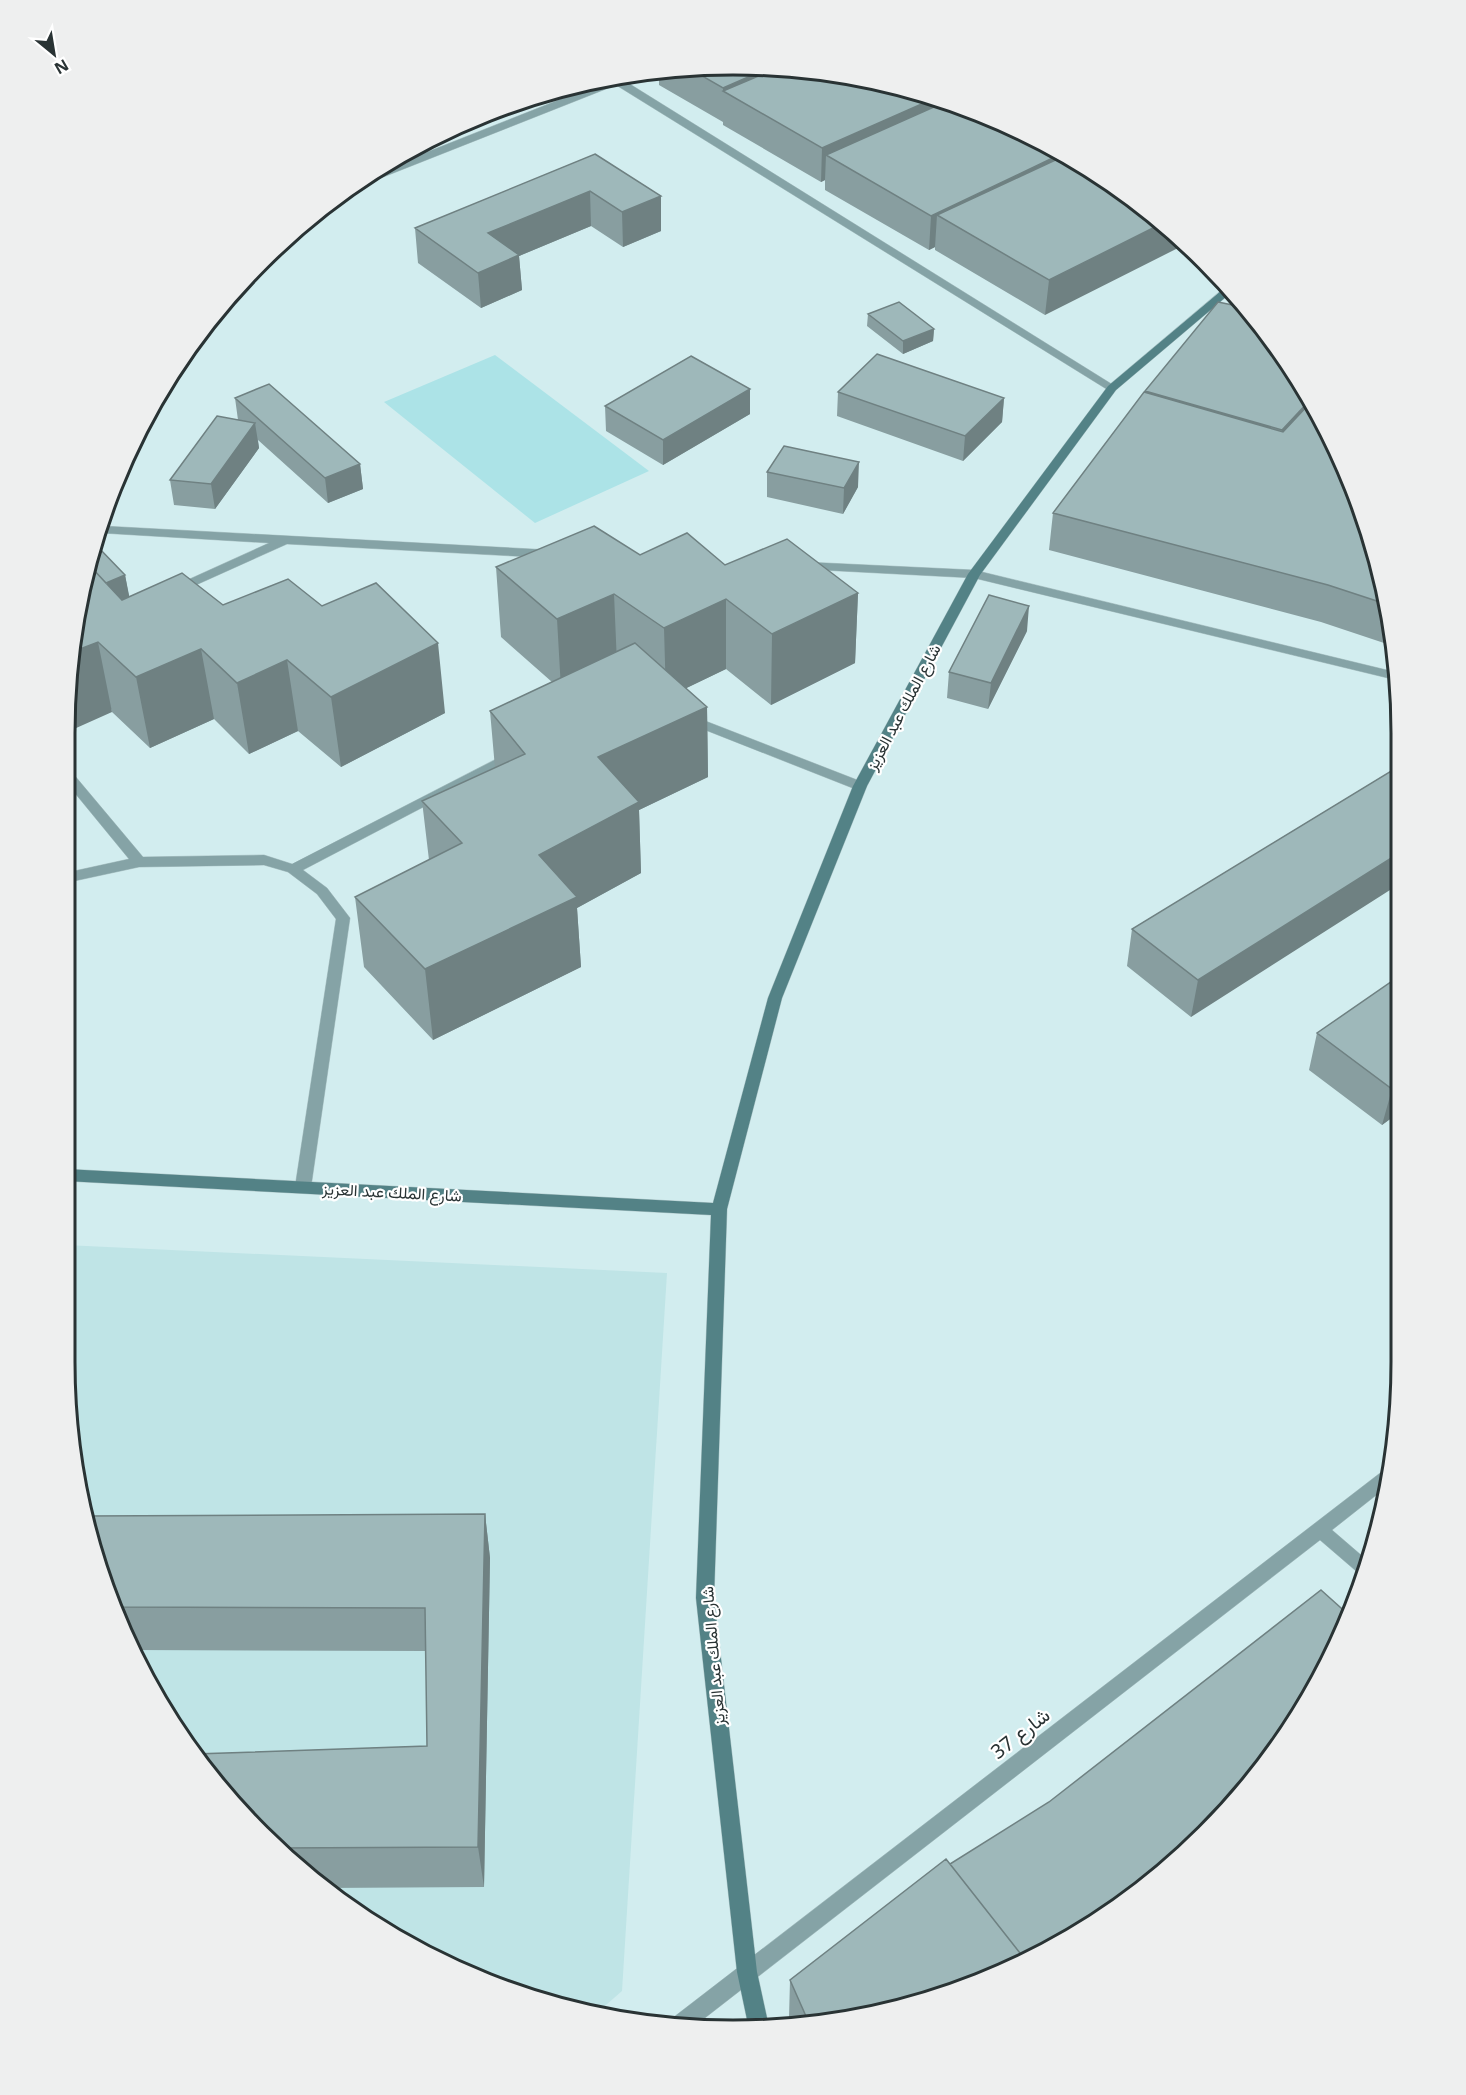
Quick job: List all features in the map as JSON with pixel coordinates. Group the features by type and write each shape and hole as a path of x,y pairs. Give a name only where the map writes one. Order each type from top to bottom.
{"street":[{"path":"624,85 1113,388"},
{"path":"397,168 577,94"},
{"name":"شارع الملك عبد العزيز","path":"757,2019 747,1972 705,1598 719,1209 776,998 860,786 974,574 1113,388 1214,309 1224,295"},
{"path":"107,530 288,538 566,555"},
{"path":"159,598 288,538"},
{"path":"788,565 974,574 1388,674"},
{"path":"678,715 860,786"},
{"path":"293,869 521,750"},
{"path":"75,786 139,862"},
{"path":"75,877 139,862 264,860 293,869 322,891 343,918 303,1188"},
{"name":"شارع الملك عبد العزيز","path":"75,1176 719,1209"},
{"name":"شارع 37","path":"688,2019 1379,1484"},
{"path":"1321,1530 1359,1564"}],"shaded area":[{"path":"495,355 649,471 535,523 384,402"},
{"path":"75,1245 667,1273 622,1991 604,2007 563,1998 481,1970 404,1932 332,1884 299,1857 238,1796 211,1763 163,1691 143,1653 125,1614 97,1532 81,1448 76,1405"}],"building":[{"path":"752,75 723,88 702,76"},
{"path":"759,76 776,76 861,88 923,103 822,148 723,91"},
{"path":"934,107 985,125 1053,158 931,216 826,155"},
{"path":"595,154 661,196 622,212 590,191 488,233 519,255 478,273 415,228"},
{"path":"1056,160 1099,186 1154,227 1049,280 937,215"},
{"path":"899,302 934,329 903,341 868,314"},
{"path":"1218,302 1233,305 1280,367 1304,406 1282,430 1145,391"},
{"path":"877,354 1004,398 965,436 838,392"},
{"path":"691,356 750,389 663,440 605,406"},
{"path":"269,384 360,464 325,478 235,398"},
{"path":"1144,392 1283,432 1305,408 1341,481 1356,521 1369,563 1377,601 1328,585 1053,513"},
{"path":"217,416 255,423 211,484 170,480"},
{"path":"784,446 859,462 844,488 767,472"},
{"path":"594,526 640,555 687,533 725,565 787,539 858,593 772,634 726,599 664,628 614,594 557,619 496,567"},
{"path":"101,550 125,575 106,583 95,571"},
{"path":"95,571 122,600 182,573 223,605 288,579 322,606 376,583 438,643 331,697 287,660 237,683 201,649 136,677 98,642 81,649"},
{"path":"989,595 1029,606 991,683 949,672"},
{"path":"635,643 707,707 598,757 639,802 539,855 577,897 425,969 355,897 462,843 422,801 525,754 490,711"},
{"path":"1391,771 1391,858 1198,980 1132,929"},
{"path":"1391,982 1391,1088 1317,1033"},
{"path":"485,1514 478,1847 290,1848 238,1796 204,1754 427,1746 425,1608 122,1607 110,1574 94,1516"},
{"path":"1321,1590 1343,1610 1303,1691 1255,1763 1228,1796 1167,1857 1134,1884 1062,1932 1020,1954 950,1864 1049,1802"},
{"path":"946,1859 1020,1954 985,1970 903,1998 806,2016 790,1980"}]}
